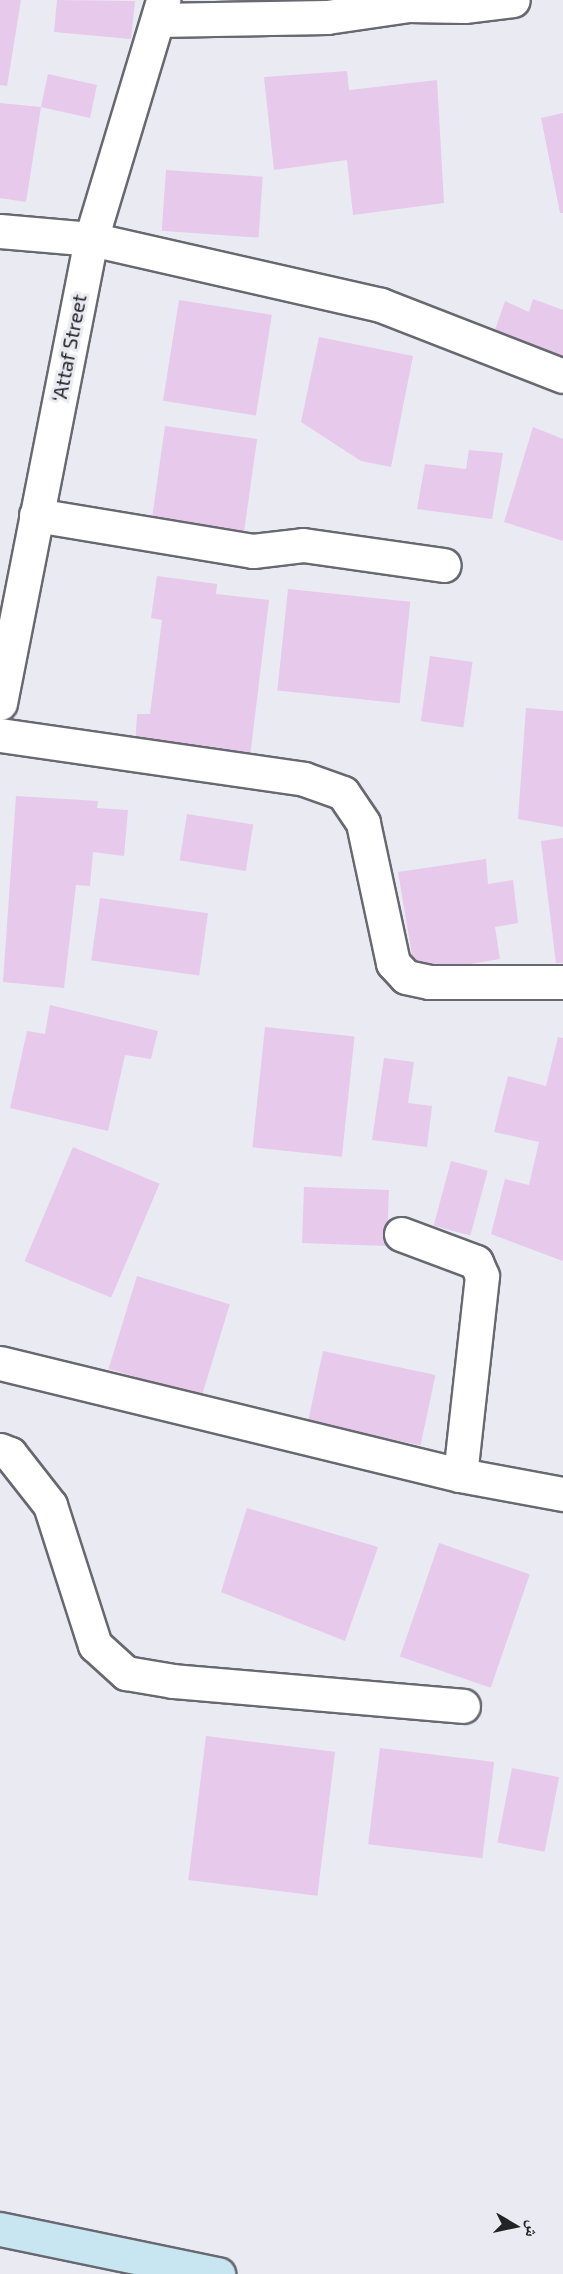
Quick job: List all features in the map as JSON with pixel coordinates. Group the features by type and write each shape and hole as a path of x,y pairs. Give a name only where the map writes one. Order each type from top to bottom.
{"street":[{"path":"161,10 327,18 409,5 464,6 513,0"},
{"name":"‘Attaf Street","path":"0,703 91,239 161,10"},
{"path":"0,231 91,239 381,305 563,376"},
{"path":"36,515 253,551 303,545 444,565"},
{"path":"0,735 303,779 343,793 363,823 393,963 406,977 429,982 563,982"},
{"path":"401,1234 476,1262 482,1276 460,1475"},
{"path":"0,1363 460,1475 563,1494"},
{"path":"0,1450 10,1454 50,1505 95,1645 126,1673 172,1681 463,1706"},
{"path":"0,2229 218,2274"}],"building":[{"path":"0,0 21,0 7,86 0,85"},
{"path":"57,0 135,1 131,39 54,32"},
{"path":"347,71 349,90 437,80 444,203 353,215 347,160 274,170 264,77"},
{"path":"48,74 97,85 90,118 41,107"},
{"path":"0,103 41,107 26,202 0,198"},
{"path":"563,113 563,213 560,213 541,118"},
{"path":"166,170 263,177 259,238 162,231"},
{"path":"533,299 563,310 563,385 487,353 505,301 529,312"},
{"path":"179,300 272,315 256,415 163,401"},
{"path":"319,337 413,356 391,467 361,461 301,422"},
{"path":"165,426 257,439 244,535 152,522"},
{"path":"533,427 563,439 563,541 504,522"},
{"path":"469,450 503,453 492,519 417,509 425,464 466,469"},
{"path":"157,576 217,584 216,594 269,600 250,757 135,750 137,714 150,714 162,620 151,618"},
{"path":"288,589 410,602 400,703 277,690"},
{"path":"430,656 473,662 463,727 421,721"},
{"path":"526,708 563,711 563,827 518,819"},
{"path":"16,796 98,801 97,808 128,810 124,856 93,852 90,886 76,885 64,988 3,982"},
{"path":"187,814 253,824 246,871 180,860"},
{"path":"563,838 563,963 556,963 541,841"},
{"path":"486,859 488,884 513,880 518,923 495,927 500,959 415,973 398,872"},
{"path":"100,898 208,913 199,976 91,960"},
{"path":"50,1005 158,1031 151,1059 125,1055 108,1131 10,1108 27,1031 45,1034"},
{"path":"265,1027 355,1036 342,1157 252,1147"},
{"path":"558,1037 563,1038 563,1261 491,1234 505,1179 529,1185 539,1142 494,1132 508,1076 546,1086"},
{"path":"384,1058 414,1062 408,1103 432,1106 427,1147 372,1140"},
{"path":"73,1147 160,1184 111,1298 25,1261"},
{"path":"451,1161 488,1171 470,1236 434,1226"},
{"path":"304,1187 389,1190 387,1246 302,1243"},
{"path":"137,1276 230,1304 201,1397 109,1369"},
{"path":"323,1351 435,1375 421,1445 308,1421"},
{"path":"247,1508 378,1547 345,1641 221,1592"},
{"path":"439,1543 530,1574 491,1688 400,1656"},
{"path":"206,1736 335,1752 317,1896 188,1880"},
{"path":"380,1748 494,1762 482,1858 368,1844"},
{"path":"512,1768 559,1777 545,1852 497,1843"}]}
